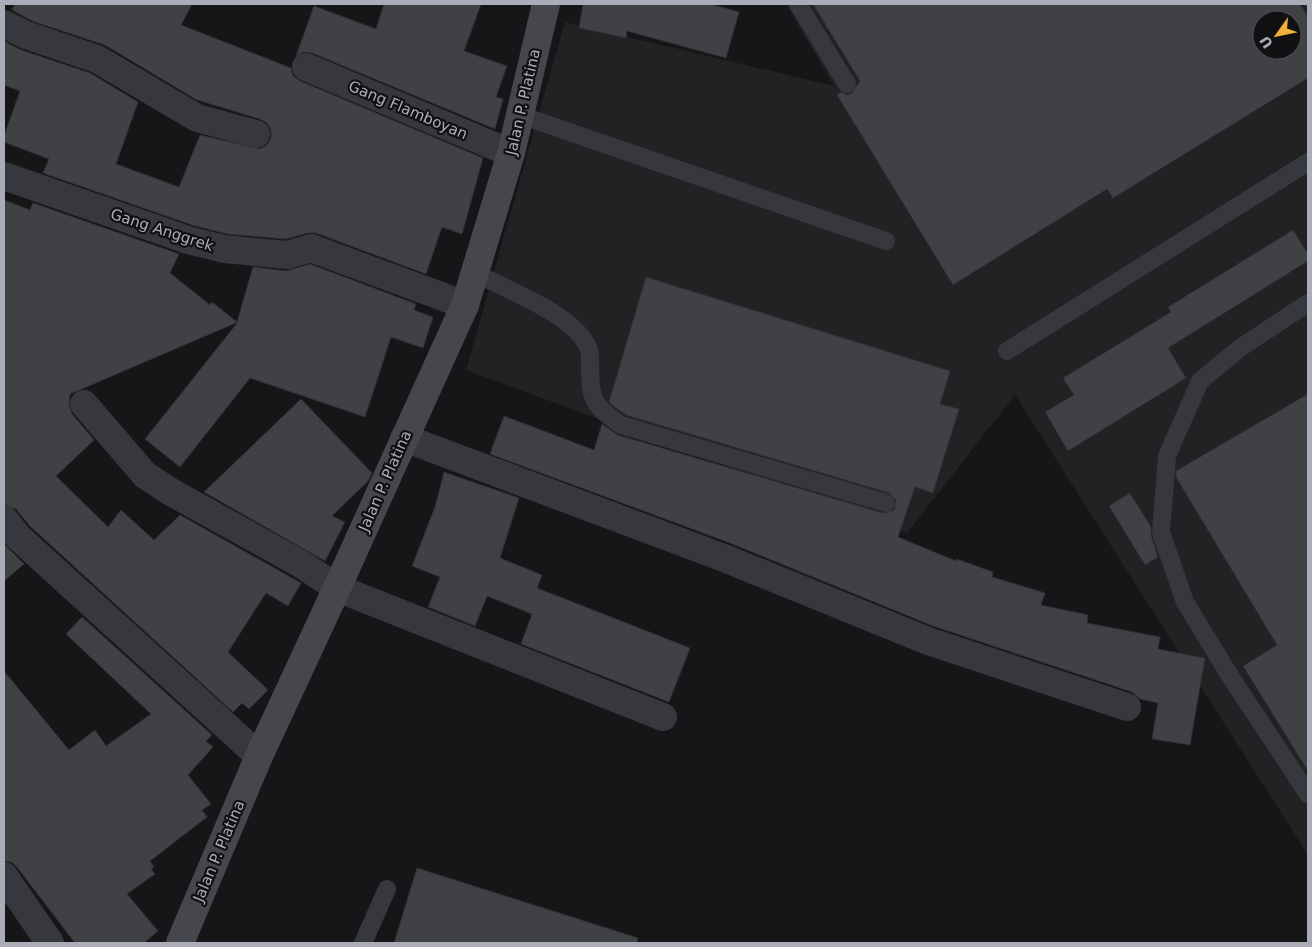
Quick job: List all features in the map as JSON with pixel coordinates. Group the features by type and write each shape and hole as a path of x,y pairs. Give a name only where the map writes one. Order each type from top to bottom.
{"street":[{"name":"Jalan P. Platina","path":"186,942 259,756 465,305 511,153 546,4"},
{"path":"4,24 26,34 97,59 197,118 256,134"},
{"name":"Gang Flamboyan","path":"306,67 511,153"},
{"name":"Gang Anggrek","path":"4,176 188,240 224,249 287,255 311,248 465,305"},
{"path":"84,404 145,474 177,496 301,564 337,588 663,717"},
{"path":"404,438 724,558 928,641 1127,707"},
{"path":"4,519 18,537 259,756"},
{"path":"4,876 50,943"}],"lane":[{"path":"798,4 847,84"},
{"path":"520,115 886,241"},
{"path":"1007,351 1308,162"},
{"path":"475,273 565,319 578,330 589,348 590,393 604,414 621,425 886,503"},
{"path":"1308,303 1240,348 1200,381 1167,456 1161,532 1186,602 1230,676 1308,794"},
{"path":"363,943 387,889"}],"shaded area":[{"path":"786,4 1308,4 1308,855 1015,395 907,533 466,370 565,22 834,86"}],"building":[{"path":"15,4 192,4 181,25 291,68 293,76 300,81 483,158 462,234 442,227 426,274 316,233 307,233 286,239 227,234 192,225 43,173 49,159 4,142 4,136 20,91 4,85 4,41 21,50 90,73 138,102 116,164 179,187 200,135 260,149 267,145 271,138 271,130 267,123 260,119 197,100 105,45 32,21 12,10"},
{"path":"384,4 481,4 464,51 507,66 496,97 503,99 495,129 312,53 304,52 296,56 314,6 376,29"},
{"path":"583,4 710,4 739,12 726,58 627,31 626,38 579,28"},
{"path":"813,4 1300,4 1308,17 1308,78 1113,198 1107,189 953,285 837,95 841,92 847,95 852,93 860,81"},
{"path":"4,200 30,210 33,203 179,254 170,273 210,305 212,302 237,322 253,267 286,271 310,264 416,304 414,310 433,317 423,348 391,337 365,417 250,378 180,467 145,439 238,322 70,394 69,406 72,414 94,440 56,476 108,527 121,510 154,540 180,515 301,583 288,606 266,593 228,652 268,690 249,709 242,703 233,712 30,526 16,509 4,504"},
{"path":"1293,230 1308,254 1308,261 1168,348 1186,378 1068,451 1045,412 1074,395 1063,378 1171,312 1168,307"},
{"path":"646,277 950,371 940,404 959,409 933,493 915,487 898,537 956,561 957,559 993,572 992,577 1045,593 1041,605 1088,615 1087,623 1160,637 1158,649 1205,658 1190,745 1152,739 1158,703 1140,699 1132,692 933,626 730,543 490,454 504,416 594,450 602,424 618,435 883,513 894,510 896,500 889,493 626,415 612,405 609,402"},
{"path":"1308,394 1308,771 1243,666 1277,645 1176,477 1176,471"},
{"path":"301,399 372,473 368,481 332,516 345,522 325,561 204,492"},
{"path":"444,472 519,498 500,558 542,575 537,588 690,648 669,702 521,644 532,614 487,596 475,626 428,607 440,577 412,566 435,507"},
{"path":"1130,493 1151,527 1151,535 1158,557 1145,565 1109,506"},
{"path":"4,544 24,564 4,581"},
{"path":"82,617 212,735 206,741 213,747 188,775 211,804 202,810 207,817 150,861 154,867 151,869 155,874 127,894 158,931 144,943 75,943 17,867 11,862 4,861 4,671 69,750 95,730 106,746 151,714 66,634"},
{"path":"417,868 638,938 637,943 394,943"}]}
